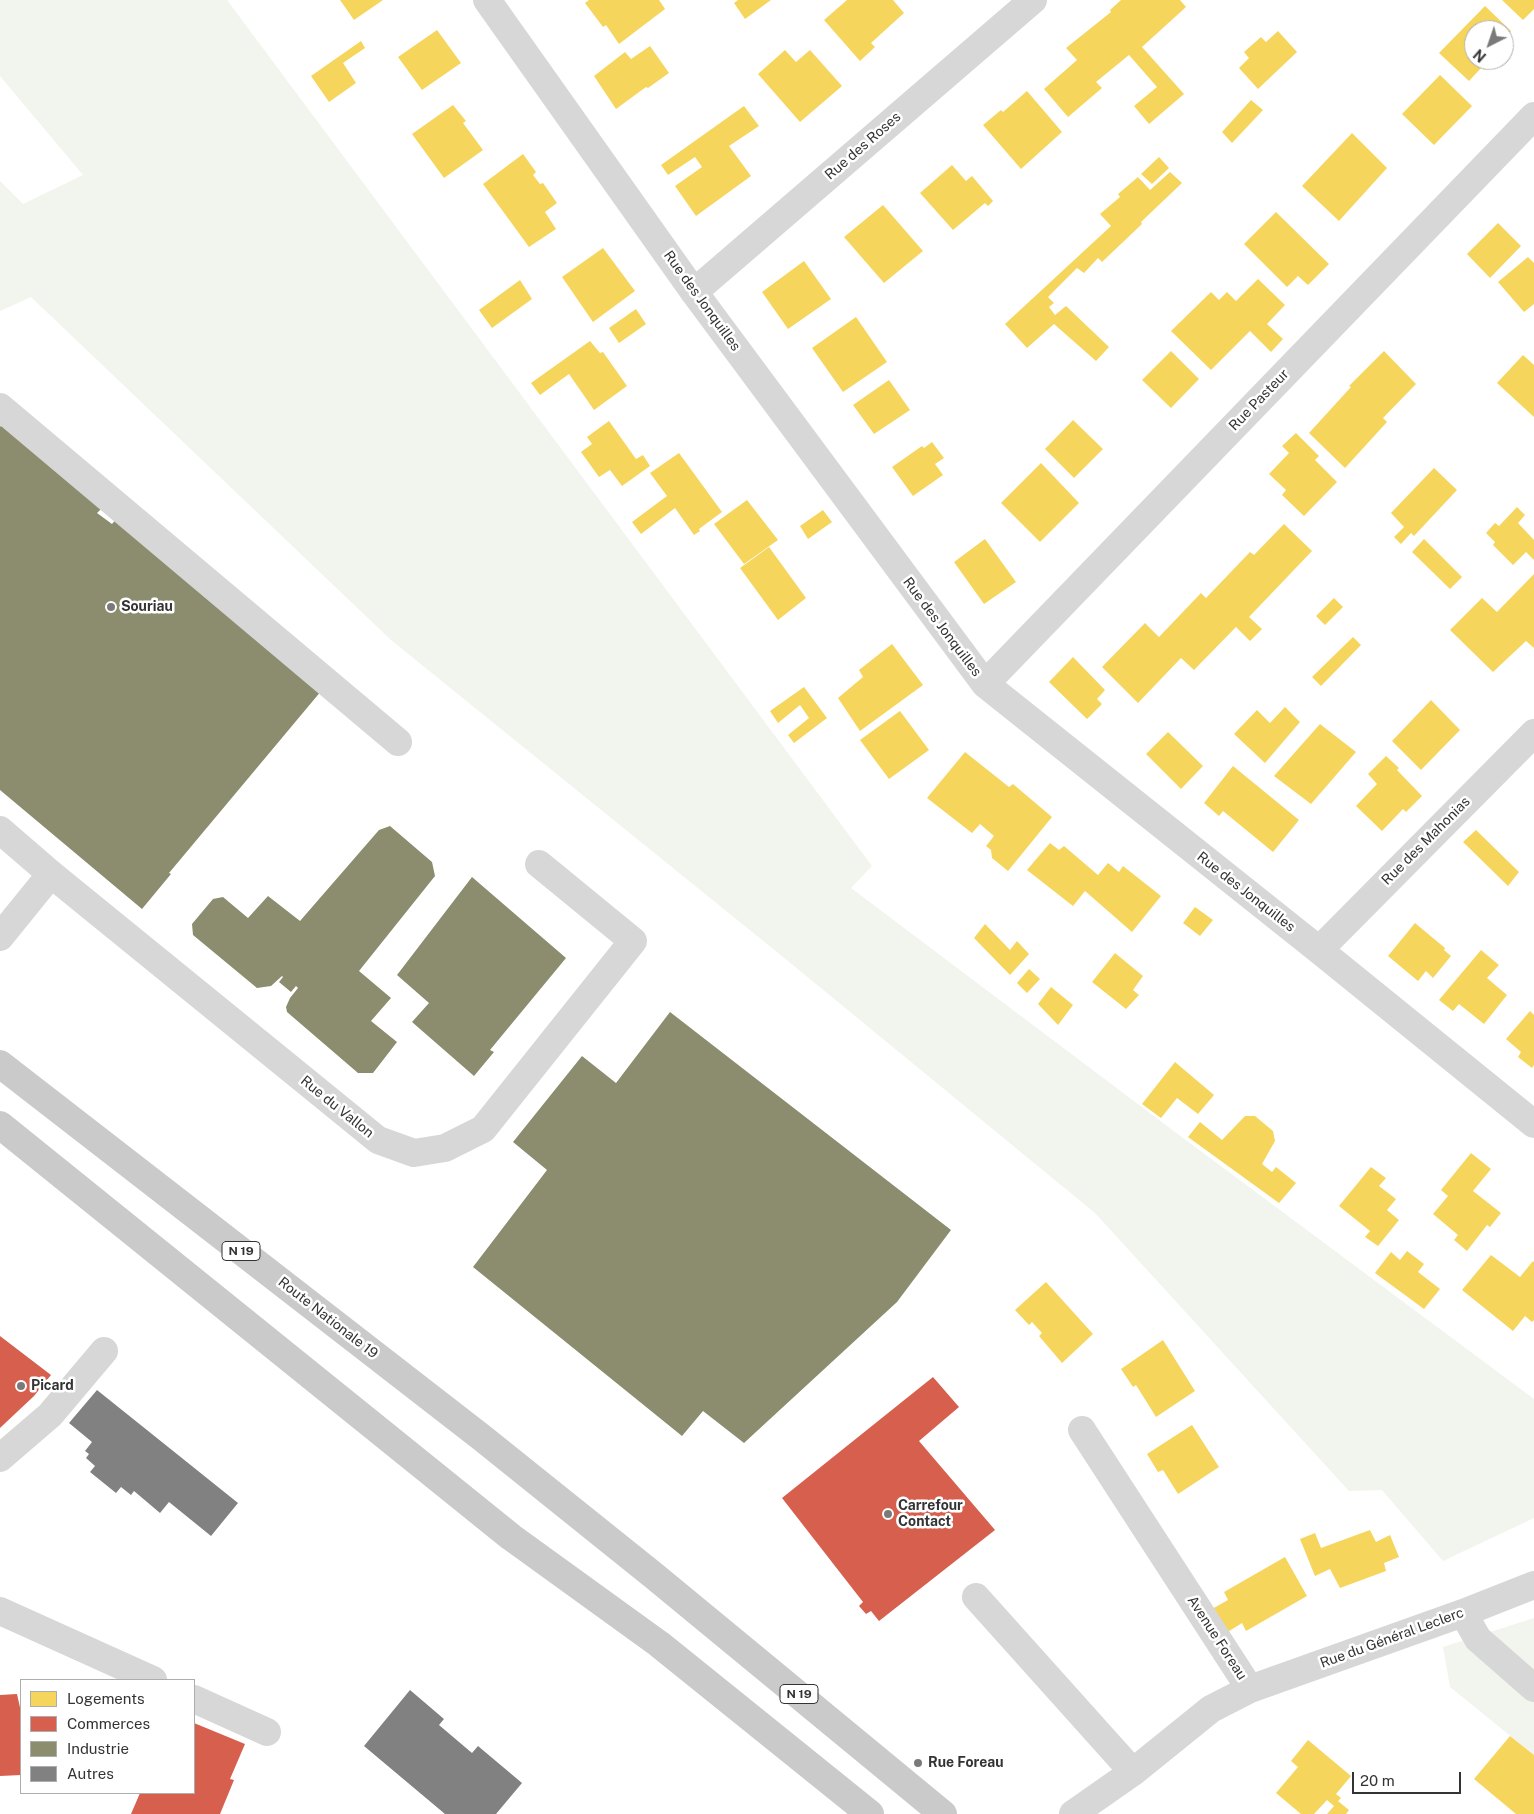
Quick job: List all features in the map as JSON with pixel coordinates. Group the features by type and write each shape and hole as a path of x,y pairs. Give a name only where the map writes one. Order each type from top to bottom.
{"main road":[{"name":"Route Nationale 19","path":"0,1064 473,1431 653,1575 943,1814"},
{"path":"0,1125 511,1537 658,1644 870,1814"}],"street":[{"name":"Rue des Jonquilles","path":"487,0 694,292 985,684 1534,1124"},
{"name":"Rue des Roses","path":"694,292 1033,0"},
{"name":"Rue Pasteur","path":"985,684 1533,120"},
{"path":"0,407 398,742"},
{"name":"Rue des Mahonias","path":"1318,950 1534,733"},
{"name":"Rue du Vallon","path":"0,830 51,874 378,1140 414,1153 445,1148 483,1129 633,941 539,864"},
{"path":"0,937 51,874"},
{"path":"0,1458 50,1415 104,1351"},
{"name":"Avenue Foreau","path":"1073,1814 1133,1772 1211,1709 1250,1689 1082,1430"},
{"name":"Rue du Général Leclerc","path":"1250,1689 1463,1613 1534,1585"},
{"path":"976,1597 1133,1772"},
{"path":"0,1611 151,1679"},
{"path":"1463,1613 1478,1639 1534,1688"},
{"path":"195,1699 267,1732"}],"shaded area":[{"path":"0,0 227,0 872,866 851,888 1534,1399 1534,1518 1443,1561 1382,1490 1349,1491 1095,1213 788,961 391,640 31,297 0,311 0,181 23,204 83,175 0,76"},
{"path":"1534,1618 1534,1755 1450,1687 1443,1647"}],"building: Logements":[{"path":"340,0 383,0 354,20"},
{"path":"589,0 659,0 665,9 619,44 606,25 603,27 585,3"},
{"path":"738,0 771,0 745,19 734,3"},
{"path":"847,0 893,0 904,13 871,43 875,47 860,61 824,20"},
{"path":"1121,0 1180,0 1186,7 1142,47 1184,94 1149,124 1134,106 1157,87 1129,55 1096,82 1102,88 1068,117 1044,89 1077,60 1066,48 1111,12 1110,10"},
{"path":"1502,0 1534,0 1534,9 1523,20"},
{"path":"1485,6 1500,20 1471,20"},
{"path":"1464,27 1464,70 1479,70 1469,81 1439,53"},
{"path":"437,30 461,63 422,90 398,57"},
{"path":"1278,31 1297,52 1258,89 1239,68 1249,58 1244,52 1261,37 1266,42"},
{"path":"361,41 365,48 343,63 356,83 329,102 311,76"},
{"path":"650,46 669,73 616,109 594,76 625,52 631,59"},
{"path":"785,50 796,62 810,50 842,86 800,122 758,74"},
{"path":"1440,75 1472,106 1434,145 1402,114"},
{"path":"1027,91 1062,132 1021,169 983,125 1001,110 1003,112"},
{"path":"1251,100 1263,110 1232,143 1222,132"},
{"path":"453,105 466,121 463,123 483,150 444,178 412,134"},
{"path":"744,106 759,126 729,146 751,176 696,216 675,186 702,167 695,157 668,175 661,165"},
{"path":"1352,133 1387,168 1339,221 1302,186"},
{"path":"523,154 536,172 533,175 540,184 543,183 557,203 545,212 556,229 529,247 483,184"},
{"path":"1159,157 1169,168 1152,184 1141,174"},
{"path":"952,165 966,181 972,176 993,201 988,206 985,203 953,230 920,193"},
{"path":"1170,172 1182,183 1141,222 1142,224 1102,262 1098,258 1084,273 1077,268 1048,297 1054,303 1049,307 1055,315 1066,306 1109,347 1096,361 1054,324 1027,348 1005,324 1111,226 1100,214 1120,197 1118,194 1138,177 1150,190"},
{"path":"883,205 923,251 884,283 844,237"},
{"path":"1276,212 1329,264 1308,285 1298,276 1287,287 1244,244"},
{"path":"1498,223 1521,246 1490,278 1467,254"},
{"path":"603,248 635,291 593,322 562,277"},
{"path":"1528,257 1534,263 1534,304 1524,312 1498,282"},
{"path":"804,261 831,299 788,329 762,292"},
{"path":"1258,279 1285,305 1267,324 1283,339 1271,352 1250,331 1211,370 1171,331 1211,292 1219,300 1227,292 1236,301"},
{"path":"520,280 532,299 492,328 479,310"},
{"path":"636,309 646,324 619,343 609,328"},
{"path":"856,317 887,362 843,392 812,348"},
{"path":"590,341 600,353 603,352 627,386 594,410 569,374 540,395 531,383"},
{"path":"1171,351 1199,379 1171,408 1142,380"},
{"path":"1384,351 1416,384 1383,418 1387,422 1345,468 1309,433 1351,387 1349,386"},
{"path":"1523,355 1534,365 1534,417 1497,383"},
{"path":"889,380 910,410 874,434 853,405"},
{"path":"1073,420 1103,449 1074,478 1045,449"},
{"path":"609,421 636,459 643,455 650,466 622,486 610,470 599,477 581,452 592,444 587,437"},
{"path":"1296,433 1319,456 1315,460 1337,482 1304,516 1282,495 1286,490 1269,474 1289,453 1282,446"},
{"path":"932,442 944,458 935,464 943,475 913,496 892,467 922,446 924,448"},
{"path":"679,453 722,512 694,535 675,508 641,534 632,522 667,496 650,473"},
{"path":"1041,463 1079,503 1040,542 1001,503"},
{"path":"1434,468 1457,490 1414,536 1411,533 1401,544 1394,537 1404,527 1391,513"},
{"path":"747,500 778,540 744,564 714,524"},
{"path":"1517,507 1525,515 1518,523 1534,540 1534,560 1526,552 1513,565 1493,545 1495,542 1486,533 1495,523 1499,526"},
{"path":"823,510 832,522 808,539 800,526"},
{"path":"1284,524 1312,551 1249,617 1262,629 1250,641 1236,627 1194,670 1181,658 1138,703 1102,667 1145,623 1159,637 1201,593 1206,598 1250,552 1254,555"},
{"path":"985,539 1016,582 984,604 954,562"},
{"path":"1424,539 1462,577 1450,589 1412,552"},
{"path":"769,547 806,598 778,620 740,568"},
{"path":"1534,574 1534,648 1526,641 1493,672 1450,630 1482,598 1497,612"},
{"path":"1334,598 1343,607 1325,625 1316,616"},
{"path":"1353,637 1361,645 1321,686 1312,677"},
{"path":"892,644 923,685 860,731 838,698 863,677 859,670"},
{"path":"1073,657 1105,690 1097,699 1102,704 1087,719 1049,682"},
{"path":"804,687 827,718 794,743 788,735 809,718 800,705 778,723 770,711"},
{"path":"1431,700 1460,730 1421,770 1392,741"},
{"path":"1285,707 1300,722 1265,763 1234,734 1257,710 1270,723"},
{"path":"900,711 929,750 889,779 860,740"},
{"path":"1320,724 1356,752 1311,804 1274,776"},
{"path":"1168,732 1203,766 1181,789 1146,754"},
{"path":"965,752 1009,787 1013,784 1052,817 1008,871 992,858 991,850 986,846 994,836 980,824 972,833 927,798"},
{"path":"1386,756 1399,768 1397,770 1422,796 1406,812 1403,809 1382,831 1356,806 1377,784 1368,774"},
{"path":"1233,766 1299,820 1273,852 1223,811 1219,816 1204,803"},
{"path":"1476,830 1519,872 1508,886 1463,842"},
{"path":"1050,843 1059,850 1064,846 1098,875 1108,863 1119,872 1123,866 1161,896 1132,932 1085,891 1073,906 1027,870"},
{"path":"1195,907 1213,920 1200,936 1183,923"},
{"path":"1415,923 1445,948 1444,950 1451,956 1433,978 1426,971 1418,981 1388,956"},
{"path":"985,924 1010,950 1017,941 1029,954 1010,975 974,938"},
{"path":"1481,950 1499,965 1487,978 1507,995 1484,1024 1459,1004 1453,1011 1439,1000"},
{"path":"1115,953 1143,976 1133,990 1139,995 1126,1009 1092,982"},
{"path":"1029,969 1040,979 1027,993 1017,983"},
{"path":"1051,987 1073,1005 1058,1025 1038,1004"},
{"path":"1530,1011 1534,1015 1534,1065 1532,1068 1518,1057 1521,1052 1506,1039"},
{"path":"1175,1062 1214,1095 1198,1114 1177,1098 1161,1118 1142,1104"},
{"path":"1245,1116 1255,1116 1273,1131 1275,1141 1262,1164 1272,1172 1276,1167 1296,1183 1279,1203 1188,1137 1200,1122 1222,1140"},
{"path":"1471,1153 1491,1169 1473,1191 1501,1213 1490,1227 1487,1225 1467,1251 1454,1240 1458,1235 1433,1214 1448,1196 1441,1190"},
{"path":"1371,1167 1386,1178 1379,1186 1396,1199 1387,1210 1399,1220 1378,1246 1365,1237 1370,1231 1339,1206"},
{"path":"1407,1251 1424,1264 1418,1272 1440,1289 1424,1309 1375,1273 1391,1252 1400,1260"},
{"path":"1491,1255 1520,1277 1534,1262 1534,1320 1532,1322 1525,1316 1513,1331 1462,1290"},
{"path":"1046,1282 1093,1334 1062,1363 1039,1336 1042,1333 1032,1322 1029,1325 1015,1310"},
{"path":"1163,1340 1195,1391 1156,1417 1136,1385 1133,1387 1121,1369"},
{"path":"1192,1425 1219,1467 1178,1494 1163,1470 1158,1472 1147,1454"},
{"path":"1370,1530 1376,1542 1390,1535 1399,1557 1384,1563 1386,1571 1340,1588 1330,1569 1315,1576 1300,1539 1315,1533 1321,1548"},
{"path":"1285,1557 1307,1596 1246,1631 1242,1623 1226,1633 1212,1609 1228,1600 1224,1592"},
{"path":"1510,1736 1534,1755 1534,1814 1516,1814 1474,1779"},
{"path":"1308,1740 1351,1776 1336,1794 1341,1798 1338,1801 1349,1810 1346,1814 1327,1814 1334,1806 1327,1800 1314,1814 1301,1814 1276,1793 1298,1767 1291,1761"}],"building: Commerces":[{"name":"Picard","path":"0,1336 51,1375 34,1396 0,1428"},
{"name":"Carrefour Contact","path":"933,1377 959,1407 919,1441 995,1530 879,1621 871,1611 866,1614 859,1606 863,1602 782,1498"},
{"path":"17,1694 20,1708 20,1775 0,1776 0,1695"},
{"path":"195,1723 245,1744 230,1779 234,1780 220,1814 131,1814 140,1794 195,1794"}],"building: Industrie":[{"name":"Souriau","path":"2,424 103,507 97,513 112,524 117,518 322,690 169,873 171,874 142,909 0,790 0,427"},
{"path":"390,826 432,862 435,876 359,971 391,998 371,1021 397,1042 373,1073 358,1073 287,1012 286,1007 298,988 296,986 291,992 279,982 282,976 271,986 257,988 193,935 192,924 213,899 223,897 248,918 268,896 300,921 379,830"},
{"path":"472,877 566,958 490,1050 494,1052 474,1076 412,1022 429,1003 397,975"},
{"path":"670,1012 951,1230 897,1302 744,1443 703,1411 682,1436 473,1267 547,1170 513,1142 582,1056 616,1083"}],"building: Autres":[{"path":"97,1390 238,1503 211,1536 169,1502 160,1513 134,1491 131,1495 121,1487 116,1493 90,1472 95,1466 86,1458 89,1454 85,1451 92,1442 69,1423"},
{"path":"410,1690 444,1719 439,1725 472,1753 478,1746 522,1783 496,1814 445,1814 364,1746"}],"place":[{"name":"Souriau","path":"111,607"},
{"name":"Picard","path":"21,1386"},
{"name":"Carrefour Contact","path":"888,1514"},
{"name":"Rue Foreau","path":"918,1763"}]}
